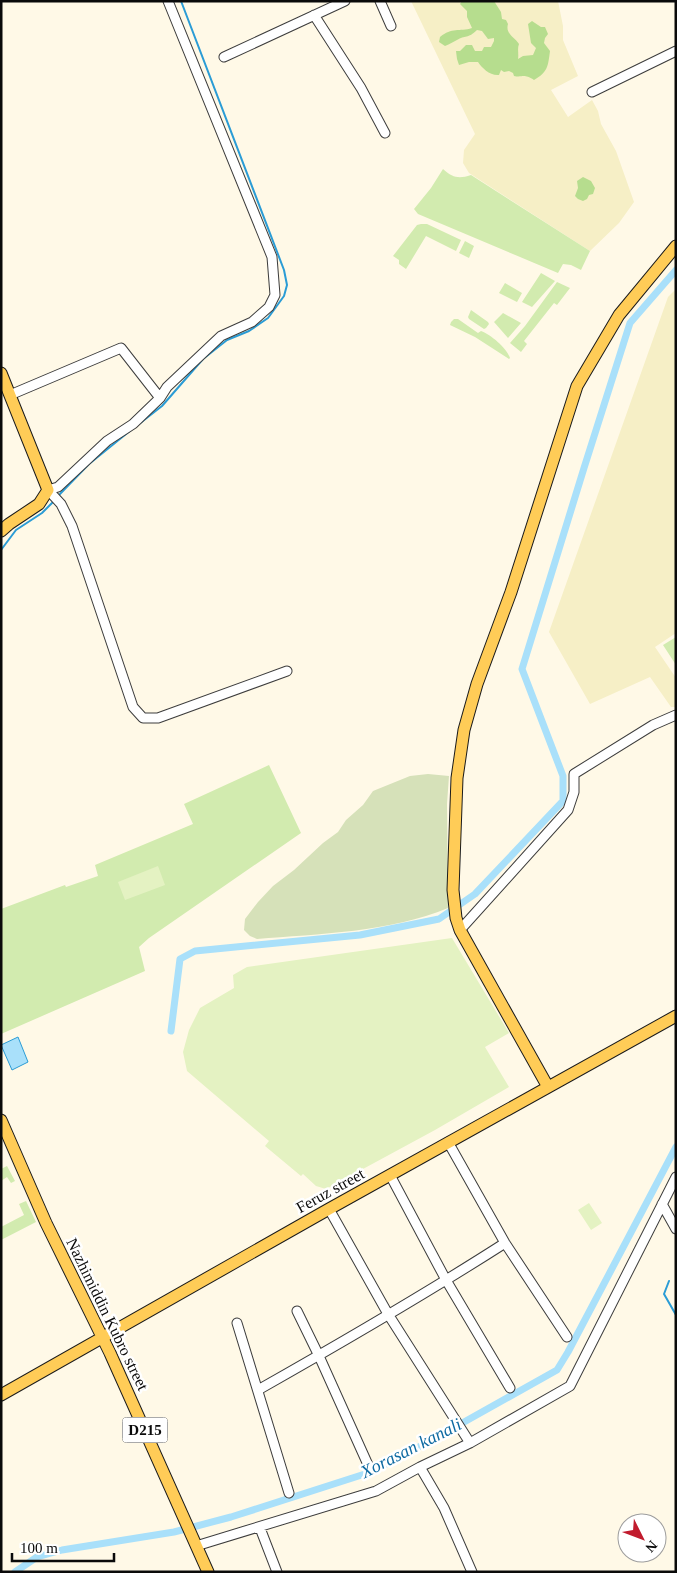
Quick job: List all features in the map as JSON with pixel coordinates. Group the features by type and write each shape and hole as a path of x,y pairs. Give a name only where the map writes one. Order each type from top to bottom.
{"main road":[{"path":"548,1087 460,930 456,918 454,892 458,778 464,730 477,684 511,592 578,386 619,315 676,246"},
{"path":"1,374 50,492 39,504 1,531"},
{"name":"Feruz street","path":"1,1395 448,1142 676,1016"},
{"name":"Nazhimiddin Kubro street","path":"1,1120 46,1223 102,1337 187,1522 196,1546"},
{"name":"D215","path":"196,1546 208,1572"}],"street":[{"path":"168,1 272,257 275,295 269,307 252,322 221,336 167,387 160,398 132,424 106,441 58,487 50,492 60,503 72,526 133,707 143,718 158,718 287,671"},
{"path":"224,57 344,1"},
{"path":"380,1 392,26"},
{"path":"314,15 360,88 385,133"},
{"path":"592,92 676,50"},
{"path":"10,395 121,348 160,398"},
{"path":"460,930 568,810 574,792 574,774 653,725 676,715"},
{"path":"448,1142 505,1243 567,1337"},
{"path":"390,1175 446,1280 510,1388"},
{"path":"196,1546 376,1491 470,1443 570,1386 676,1177"},
{"path":"662,1204 676,1229"},
{"path":"329,1209 388,1314 470,1443"},
{"path":"258,1390 320,1356 505,1243"},
{"path":"297,1310 320,1356 369,1467"},
{"path":"237,1323 289,1493"},
{"path":"420,1467 444,1508 472,1572"},
{"path":"260,1528 277,1572"}],"shaded area":[{"path":"411,1 558,1 563,26 563,40 578,76 551,90 568,117 592,100 598,111 601,124 616,151 634,202 619,223 590,251 469,173 463,163 464,150 475,134"},
{"path":"676,289 676,633 655,647 676,678 676,707 671,707 650,677 590,704 549,632 668,297"}],"green space":[{"path":"462,1 494,1 501,12 502,19 506,20 508,24 509,33 519,44 518,59 523,56 533,55 536,48 531,43 528,24 532,21 541,27 545,27 548,34 544,43 550,51 545,71 534,80 525,76 514,76 509,71 504,72 501,70 499,75 492,74 478,62 459,65 456,51 460,51 466,45 472,45 475,51 482,51 484,47 491,47 494,41 494,38 488,39 482,31 477,30 471,35 445,46 439,42 440,37 448,32 472,28 467,17 467,11 460,4"},
{"path":"443,169 456,177 471,175 590,251 581,270 571,265 563,264 558,273 418,214 414,209"},
{"path":"583,177 591,181 595,188 593,194 583,201 575,196 578,188 577,181"},
{"path":"427,224 461,240 456,251 426,236 406,269 393,256 417,225"},
{"path":"465,241 474,246 469,258 459,253"},
{"path":"541,273 555,281 532,307 522,302"},
{"path":"557,282 570,288 557,305 554,303 524,341 527,344 521,352 510,343 525,326"},
{"path":"505,283 522,293 517,302 499,293"},
{"path":"471,310 488,322 489,324 486,328 484,329 469,319"},
{"path":"503,313 521,323 508,338 494,322"},
{"path":"454,319 458,319 478,333 481,331 489,335 502,346 510,358 475,337 450,325"},
{"path":"676,637 676,665 663,645"},
{"path":"269,765 301,833 149,938 139,947 145,971 1,1034 1,909 65,885 66,887 98,876 95,865 193,824 184,804"},
{"path":"428,774 449,776 447,804 448,908 403,922 354,931 257,939 250,936 244,930 245,919 258,902 273,886 338,832 346,820 363,805 373,791 410,776"},
{"path":"158,866 165,885 125,900 118,882"},
{"path":"452,938 509,1033 485,1047 509,1087 435,1130 326,1189 316,1186 303,1174 301,1176 265,1146 269,1141 187,1071 183,1052 189,1030 200,1008 234,988 233,975 247,967"},
{"path":"7,1166 15,1181 11,1183 7,1177 1,1181 1,1169"},
{"path":"26,1201 36,1222 1,1240 1,1227 24,1215 19,1204"},
{"path":"589,1203 602,1223 591,1230 578,1210"}],"water":[{"path":"18,1037 28,1062 12,1070 1,1045"}],"waterway":[{"path":"139,424 162,406 203,359 227,340 249,331 268,318 284,296 287,285 284,270 181,1"},
{"path":"171,1031 180,959 195,951 360,935 439,919 475,894 563,801 563,776 522,669 630,323 676,270"},
{"path":"59,495 89,464 131,430"},
{"path":"1,550 16,530 42,513 54,501"},
{"name":"Xorasan kanali","path":"15,1572 37,1557 62,1550 174,1532 231,1517 371,1472 557,1370 676,1147"},
{"path":"669,1281 664,1294 676,1315"}]}
